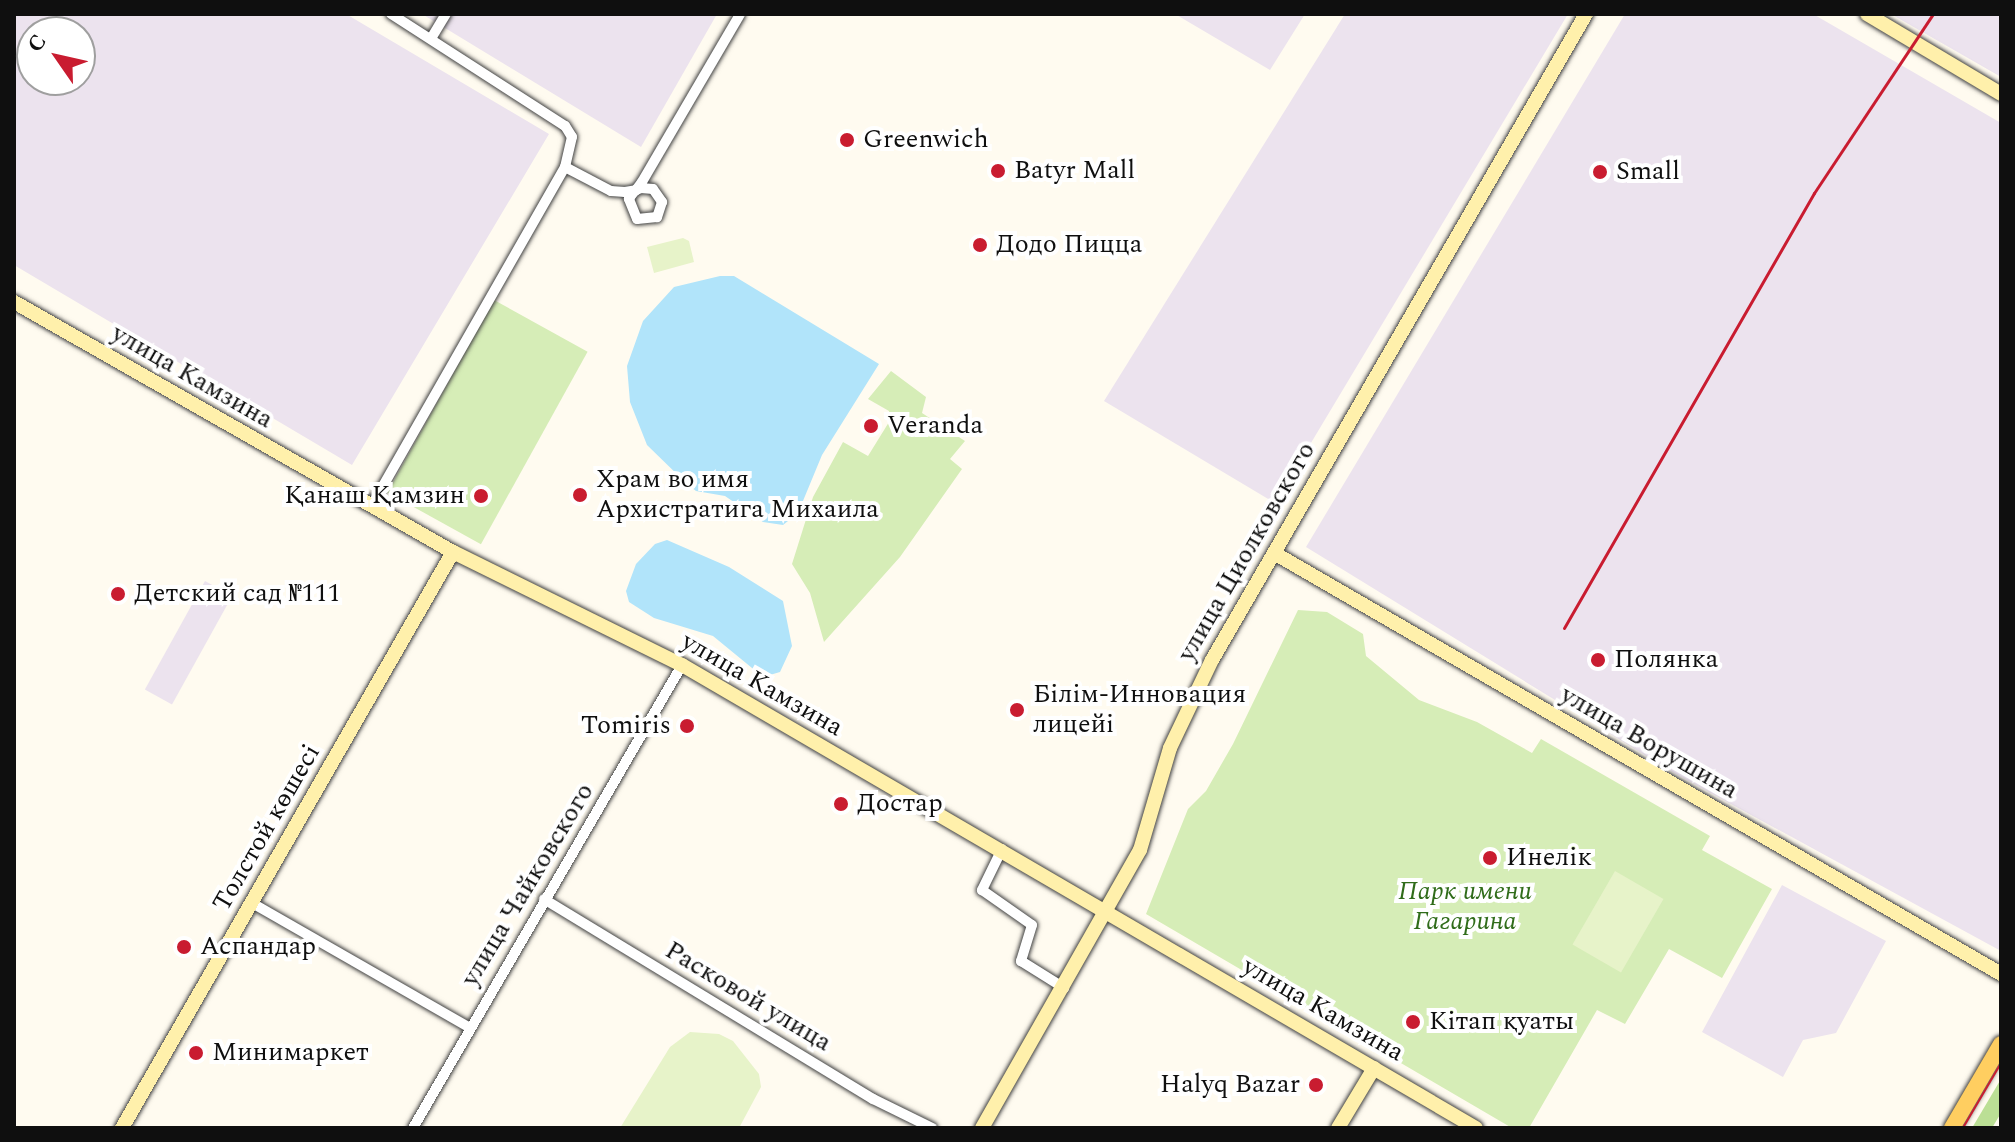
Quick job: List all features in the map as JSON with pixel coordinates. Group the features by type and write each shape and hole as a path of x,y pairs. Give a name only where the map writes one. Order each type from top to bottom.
{"main road":[{"name":"улица Циолковского","path":"982,1128 1140,850 1184,713 1586,14"},
{"path":"1867,14 2001,94"},
{"name":"улица Камзина","path":"14,302 453,552 682,665 1476,1128"},
{"name":"Толстой көшесі","path":"122,1128 453,552"},
{"name":"улица Ворушина","path":"1274,553 2001,974"},
{"path":"1952,1128 2001,1044"},
{"path":"1338,1128 1374,1068"}],"street":[{"path":"371,507 565,167 572,137 565,126 432,37 391,14"},
{"path":"432,37 446,14"},
{"path":"630,211 636,190 740,14"},
{"path":"565,167 611,191 642,221 657,217 662,207 658,192 657,158"},
{"path":"611,191 658,192"},
{"name":"улица Чайковского","path":"413,1128 682,665"},
{"path":"1002,849 982,890 1032,925 1021,961 1064,988"},
{"name":"Расковой улица","path":"544,899 877,1101 932,1128"},
{"path":"252,903 470,1028"}],"shaded area":[{"path":"14,14 346,14 549,134 352,465 14,265"},
{"path":"422,14 717,14 641,147"},
{"path":"1175,14 1305,14 1270,70"},
{"path":"1345,14 1568,14 1275,503 1104,401"},
{"path":"1625,14 1813,14 2001,123 2001,951 1674,773 1306,547"},
{"path":"1891,14 2001,14 2001,77"},
{"path":"205,581 232,596 172,704 145,689"},
{"path":"1782,885 1886,941 1836,1033 1803,1040 1783,1077 1702,1032"}],"green space":[{"path":"683,238 689,241 694,262 654,273 647,247"},
{"path":"494,300 588,352 481,544 387,492"},
{"path":"891,371 926,397 922,413 965,441 950,459 962,469 900,557 824,642 810,593 792,564 813,497 843,442 868,456 889,422 889,411 868,399"},
{"name":"Парк имени Гагарина","path":"1298,610 1327,612 1363,634 1366,656 1419,700 1477,722 1532,753 1541,739 1710,836 1702,850 1772,889 1722,978 1669,949 1625,1024 1597,1010 1529,1128 1512,1128 1146,914 1188,809 1206,791 1233,744"},
{"path":"1615,871 1663,899 1621,973 1572,945"},
{"path":"690,1032 719,1034 733,1041 759,1074 761,1087 739,1128 620,1128 670,1047"},
{"path":"2001,1079 2001,1113 1992,1128 1972,1128"}],"water":[{"path":"720,276 734,276 879,364 822,455 798,513 783,525 763,522 725,496 696,491 686,483 647,445 630,402 627,366 643,321 674,287"},
{"path":"667,540 729,567 783,601 792,646 780,672 763,677 713,636 654,618 629,602 626,591 636,564 655,544"}],"tram line":[{"path":"1963,1128 2001,1063"}],"railway":[{"path":"1564,628 1814,193 1933,14"}],"place":[{"name":"Greenwich","path":"847,140"},
{"name":"Batyr Mall","path":"998,171"},
{"name":"Small","path":"1600,172"},
{"name":"Додо Пицца","path":"980,245"},
{"name":"Veranda","path":"871,426"},
{"name":"Храм во имя Архистратига Михаила","path":"580,495"},
{"name":"Қанаш Қамзин","path":"481,496"},
{"name":"Детский сад №111","path":"118,594"},
{"name":"Полянка","path":"1598,660"},
{"name":"Білім-Инновация лицейі","path":"1017,710"},
{"name":"Tomiris","path":"687,726"},
{"name":"Достар","path":"841,804"},
{"name":"Инелік","path":"1490,858"},
{"name":"Аспандар","path":"184,947"},
{"name":"Кітап қуаты","path":"1413,1022"},
{"name":"Минимаркет","path":"196,1053"},
{"name":"Halyq Bazar","path":"1316,1085"}]}
